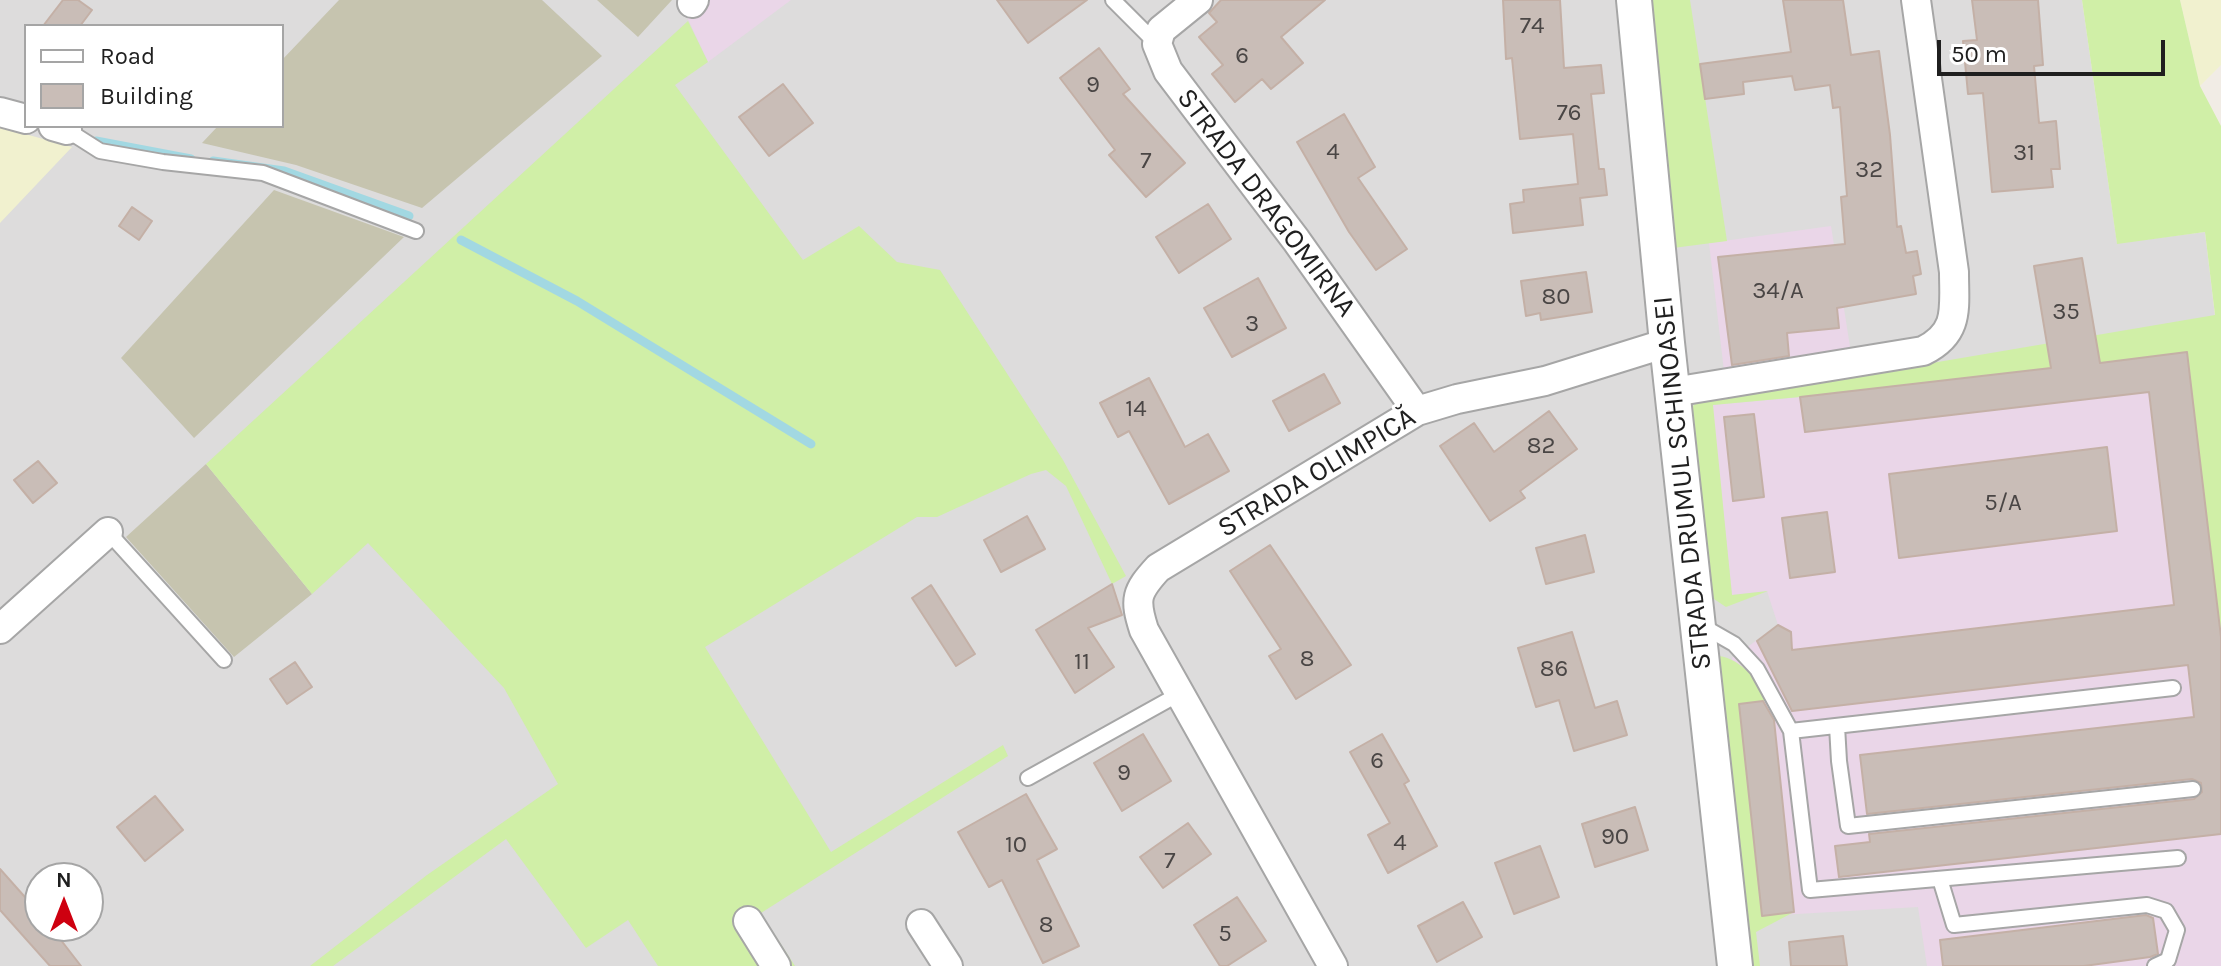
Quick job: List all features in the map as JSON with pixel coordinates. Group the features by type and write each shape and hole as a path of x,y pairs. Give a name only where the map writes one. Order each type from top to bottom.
{"street":[{"path":"1157,44 1161,30 1198,0"},
{"name":"STRADA DRUMUL SCHINOASEI","path":"1634,0 1667,343 1735,966"},
{"path":"1673,392 1923,351 1939,343 1949,332 1954,311 1954,272 1916,0"},
{"name":"STRADA DRAGOMIRNA","path":"1157,44 1168,71 1296,240 1417,411"},
{"path":"0,112 24,118"},
{"name":"STRADA OLIMPICĂ","path":"1333,966 1144,630 1137,611 1137,596 1158,568 1417,411 1457,399 1545,381 1667,343"},
{"path":"0,629 108,532"},
{"path":"748,921 776,966"},
{"path":"921,924 948,966"}],"lane":[{"path":"1113,0 1157,44"},
{"path":"60,128 100,151 163,162 263,173 416,231"},
{"path":"108,532 224,660"},
{"path":"1699,623 1734,644 1757,669 1791,731 1810,890 2178,858"},
{"path":"1791,731 2173,688"},
{"path":"1028,778 1179,694"},
{"path":"1837,726 1848,826 2193,789"},
{"path":"1940,879 1954,925 2147,905 2166,911 2177,930 2168,960 2155,966"}],"shaded area":[{"path":"0,0 2082,0 2117,243 2205,232 2221,366 2221,966 0,966"},
{"path":"339,0 542,0 602,56 422,208 296,165 202,143 216,128 284,128 284,58"},
{"path":"597,0 672,0 638,37"},
{"path":"679,0 791,0 708,62"},
{"path":"274,190 404,237 194,438 121,358"},
{"path":"1831,226 1851,353 1724,371 1709,243"},
{"path":"2187,352 2221,637 2221,966 1927,966 1918,907 1762,916 1732,658 1778,625 1767,591 1732,595 1712,405"},
{"path":"206,464 312,594 234,657 126,537"}],"green space":[{"path":"1649,0 1690,0 1727,241 1673,248"},
{"path":"2082,0 2180,0 2200,86 2221,126 2221,637 2187,353 1713,405 1732,595 1768,591 1726,607 1708,595 1688,411 1696,403 2215,315 2205,232 2117,244"},
{"path":"2180,0 2221,0 2221,65 2200,86"},
{"path":"688,21 708,62 675,85 803,260 859,226 897,262 940,270 1063,460 1126,576 1112,584 1066,486 1046,470 937,517 917,517 705,647 831,852 1003,745 1008,756 761,913 795,966 658,966 628,920 586,948 506,839 333,966 310,966 427,875 558,784 504,688 368,543 312,594 206,464"},
{"path":"0,127 72,147 0,223"},
{"path":"1719,656 1742,666 1771,700 1739,704 1763,916 1794,912 1756,932 1760,966 1749,966 1718,671"}],"building":[{"path":"63,0 78,0 92,10 82,24 45,24"},
{"path":"997,0 1087,0 1028,43"},
{"path":"1221,0 1325,0 1281,37 1303,63 1271,89 1262,79 1235,102 1212,74 1223,65 1199,37 1217,22 1209,13"},
{"path":"1503,0 1560,0 1564,68 1601,65 1604,93 1591,94 1599,169 1604,169 1607,195 1580,198 1583,225 1513,233 1510,204 1524,202 1523,190 1578,184 1573,134 1520,139 1512,58 1506,59"},
{"path":"1783,0 1843,0 1851,55 1879,51 1897,227 1901,226 1906,253 1917,251 1921,274 1913,276 1916,294 1837,308 1839,328 1787,333 1789,356 1732,365 1718,257 1845,244 1841,197 1847,196 1840,107 1833,108 1830,85 1795,90 1792,76 1743,82 1744,94 1705,99 1700,64 1791,52"},
{"path":"1972,0 2038,0 2043,65 2034,66 2039,123 2056,121 2060,169 2051,169 2053,187 1992,192 1983,93 1968,94 1963,41 1977,40"},
{"path":"1099,48 1130,89 1123,94 1185,163 1146,197 1109,155 1115,150 1060,78"},
{"path":"783,84 813,123 769,156 739,117"},
{"path":"1344,114 1375,167 1358,178 1407,249 1376,270 1349,232 1297,142"},
{"path":"1208,204 1231,239 1179,273 1156,237"},
{"path":"132,207 152,221 139,240 119,226"},
{"path":"2082,258 2100,363 2187,352 2221,637 2221,834 1839,877 1835,846 1870,842 1869,834 2194,799 2202,792 2201,783 2192,779 1867,814 1860,755 2194,717 2188,665 1792,711 1757,641 1778,625 1791,632 1792,650 2174,605 2149,392 1805,432 1800,397 2051,368 2034,266"},
{"path":"1586,272 1592,312 1541,320 1540,313 1526,316 1521,281"},
{"path":"1258,278 1286,328 1232,357 1204,308"},
{"path":"1324,374 1340,403 1289,431 1273,401"},
{"path":"1149,378 1185,447 1208,434 1229,471 1169,504 1129,431 1118,437 1100,403"},
{"path":"1549,411 1577,449 1520,491 1525,498 1490,521 1440,446 1474,423 1494,452"},
{"path":"1754,414 1764,497 1733,501 1724,417"},
{"path":"2107,447 2117,531 1899,558 1889,474"},
{"path":"38,461 57,483 33,503 14,480"},
{"path":"1827,512 1835,572 1790,578 1782,518"},
{"path":"1027,516 1045,549 1001,572 984,540"},
{"path":"1585,535 1594,572 1546,584 1536,548"},
{"path":"1270,545 1351,665 1296,699 1269,656 1281,649 1230,571"},
{"path":"1112,584 1122,615 1088,628 1114,667 1075,693 1036,630"},
{"path":"931,585 975,654 956,666 912,598"},
{"path":"1572,632 1595,708 1617,701 1627,735 1574,751 1559,700 1536,707 1518,648"},
{"path":"295,662 312,687 287,704 270,679"},
{"path":"1763,701 1774,720 1794,912 1762,916 1739,704"},
{"path":"1143,734 1171,781 1122,811 1094,763"},
{"path":"1382,734 1409,781 1404,784 1437,846 1388,873 1368,835 1390,823 1350,752"},
{"path":"1026,794 1057,849 1037,860 1079,946 1043,963 1002,880 989,887 958,832"},
{"path":"155,796 183,830 145,861 117,827"},
{"path":"1635,807 1648,850 1595,867 1582,824"},
{"path":"1188,823 1211,854 1163,888 1140,857"},
{"path":"1540,846 1559,897 1514,914 1495,863"},
{"path":"0,869 24,896 24,937 0,910"},
{"path":"1237,897 1266,941 1227,966 1220,966 1194,925"},
{"path":"1463,902 1482,937 1437,962 1418,926"},
{"path":"2146,915 2153,918 2158,954 2150,957 2084,966 1943,966 1940,940"},
{"path":"1843,936 1847,966 1791,966 1789,942"},
{"path":"29,942 62,942 81,966 50,966"}],"waterway":[{"path":"96,141 191,159"},
{"path":"213,161 284,171 409,216"},
{"path":"461,240 577,301 811,444"}]}
